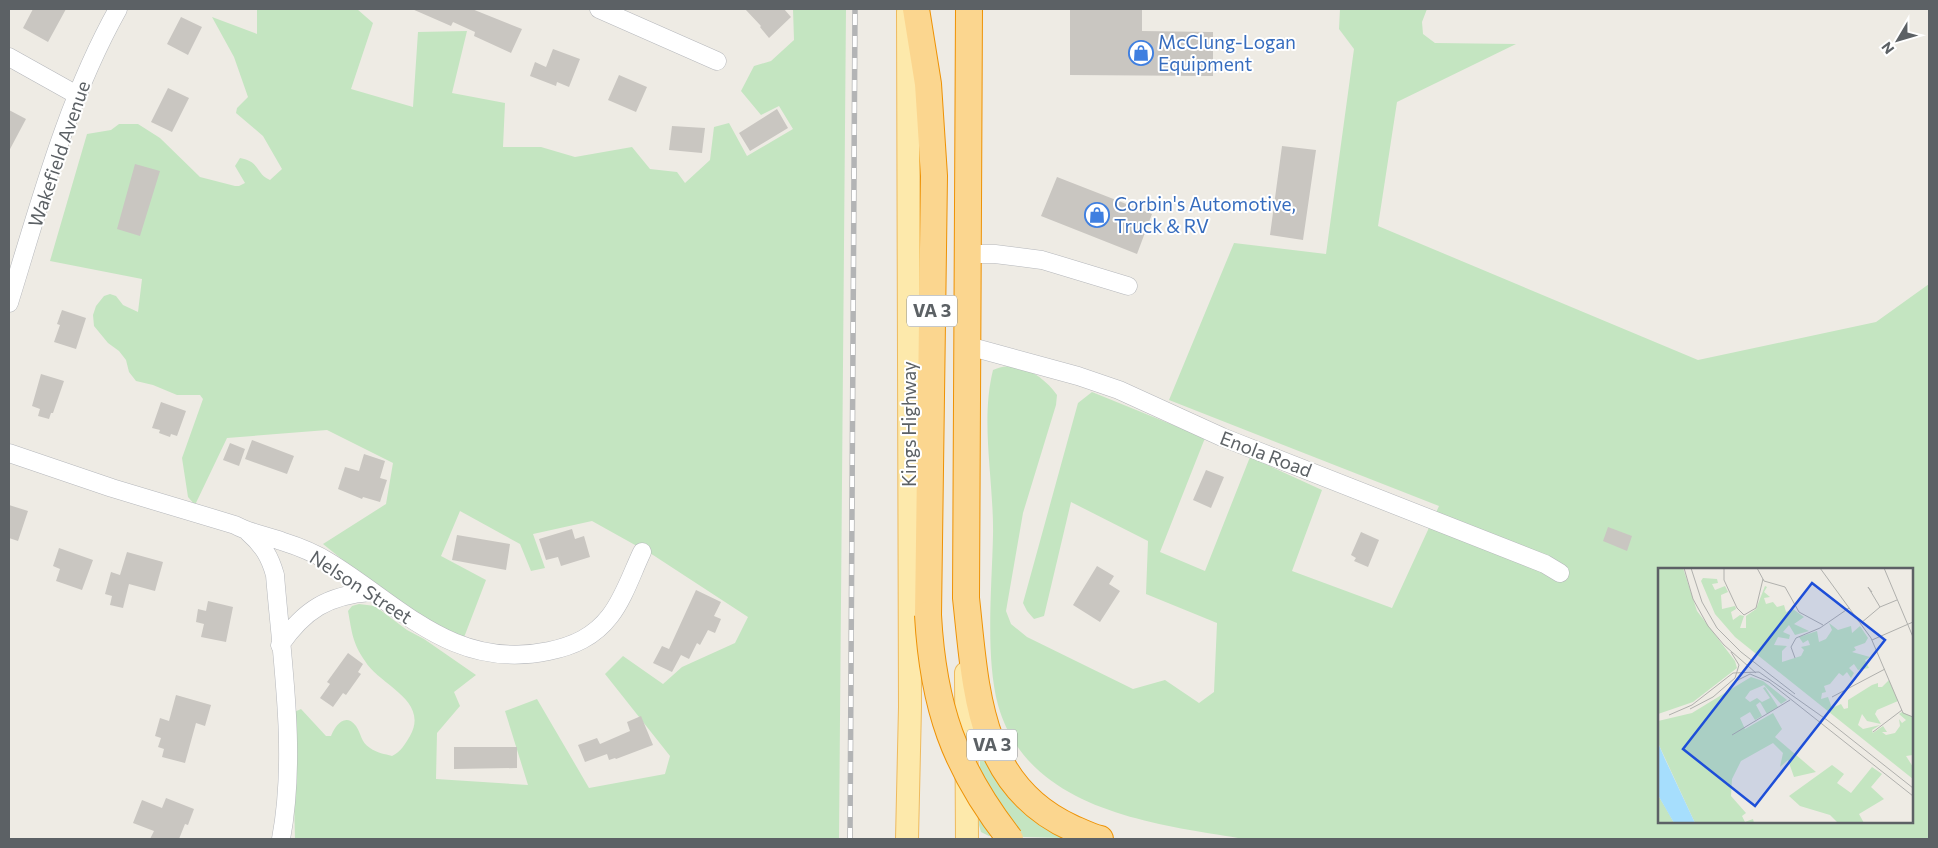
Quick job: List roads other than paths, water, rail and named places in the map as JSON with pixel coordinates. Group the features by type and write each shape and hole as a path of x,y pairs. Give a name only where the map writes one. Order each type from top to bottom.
{"highway":[{"name":"VA 3","path":"916,9 928,84 934,176 928,615 933,673 947,730 968,778 1010,839"},
{"name":"VA 3","path":"969,9 966,598 975,681 991,743 1002,767 1013,783 1028,800 1046,814 1100,839"}],"main road":[{"name":"Kings Highway","path":"907,839 910,707 907,186 908,9"},
{"path":"966,598 967,839"}],"street":[{"name":"Wakefield Avenue","path":"9,303 14,268 76,95 118,9"},
{"path":"600,9 717,61"},
{"path":"9,57 76,95"},
{"path":"968,254 995,254 1042,260 1128,286"},
{"name":"Enola Road","path":"968,346 1078,376 1119,390 1222,437 1546,564 1560,573"},
{"name":"Nelson Street","path":"9,453 112,488 235,525 247,531 283,541 313,553 329,562 409,619 440,636 473,650 489,654 508,656 532,655 566,648 582,641 597,630 615,607 642,552"},
{"path":"247,531 264,549 271,560 276,576 289,778 287,811 281,839"},
{"path":"280,645 291,628 318,605 356,593 371,592"}],"railway":[{"path":"850,839 855,9"}],"place":[{"name":"McClung-Logan Equipment","path":"1141,53"},
{"name":"Corbin's Automotive, Truck & RV","path":"1097,215"}]}
